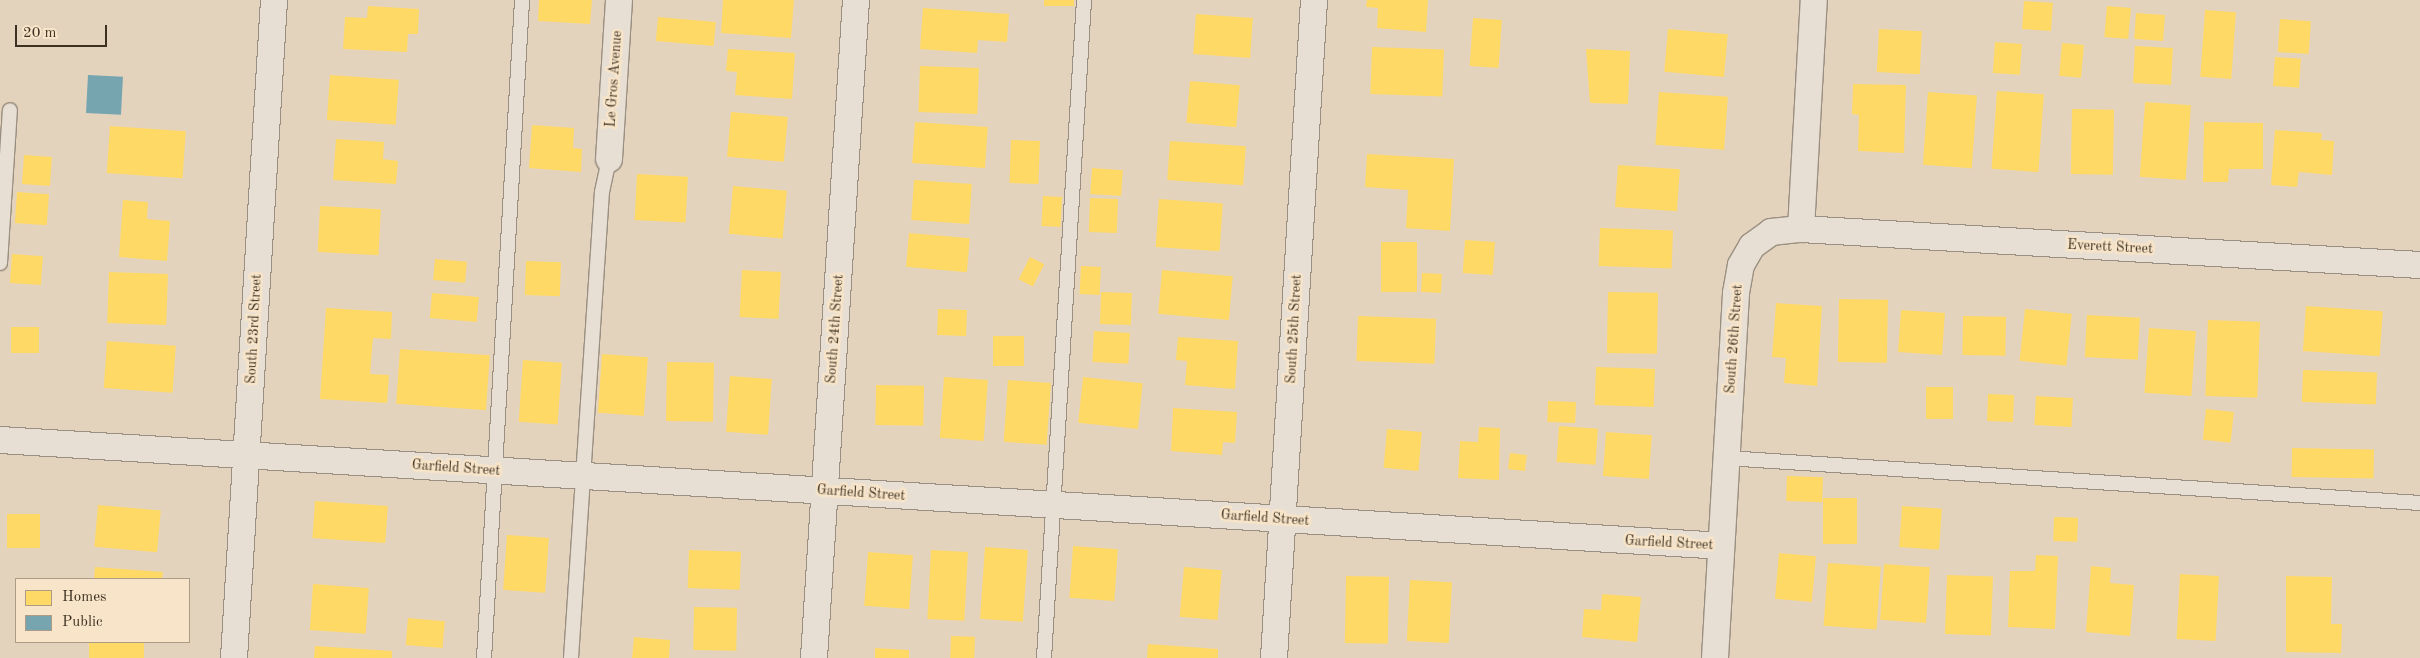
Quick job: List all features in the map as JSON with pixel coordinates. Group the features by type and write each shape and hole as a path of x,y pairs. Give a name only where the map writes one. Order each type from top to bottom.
{"street":[{"name":"South 23rd Street","path":"234,658 274,0"},
{"name":"Le Gros Avenue","path":"608,159 619,0"},
{"name":"South 24th Street","path":"814,658 856,0"},
{"name":"South 25th Street","path":"1274,658 1314,0"},
{"path":"1801,230 1814,0"},
{"name":"Everett Street","path":"1801,230 2420,265"},
{"name":"South 26th Street","path":"1715,658 1726,458 1741,265 1752,246 1771,232 1801,230"},
{"name":"Garfield Street","path":"0,440 1721,546"}],"lane":[{"path":"484,658 522,0"},
{"path":"1044,658 1084,0"},
{"path":"0,263 10,110"},
{"path":"571,658 602,192 608,159"},
{"path":"1726,458 2420,503"}],"building: Homes":[{"path":"539,0 592,0 590,24 538,21"},
{"path":"723,0 794,0 791,38 721,33"},
{"path":"1044,0 1074,0 1074,6 1044,6"},
{"path":"1367,0 1428,0 1426,32 1377,28 1378,8 1366,7"},
{"path":"2024,1 2053,3 2051,31 2022,29"},
{"path":"368,6 419,9 418,34 408,34 407,52 343,49 345,17 367,18"},
{"path":"2107,6 2131,8 2128,39 2104,37"},
{"path":"923,8 1009,14 1007,42 978,40 977,53 920,49"},
{"path":"2205,10 2236,12 2231,79 2200,77"},
{"path":"2136,13 2165,15 2163,41 2134,39"},
{"path":"1196,14 1253,18 1250,58 1193,54"},
{"path":"658,17 716,22 714,46 656,41"},
{"path":"1473,18 1502,20 1499,68 1470,66"},
{"path":"2280,19 2311,21 2309,54 2278,52"},
{"path":"1668,29 1728,34 1724,77 1664,72"},
{"path":"1879,29 1922,31 1920,74 1877,72"},
{"path":"1995,42 2022,44 2020,75 1993,73"},
{"path":"2062,43 2084,45 2081,78 2059,76"},
{"path":"2135,46 2173,48 2171,85 2133,83"},
{"path":"1372,47 1444,50 1442,96 1370,94"},
{"path":"728,49 795,53 792,99 735,95 737,72 726,71"},
{"path":"1586,49 1630,51 1628,104 1590,103"},
{"path":"2275,57 2301,59 2299,88 2273,86"},
{"path":"920,66 979,68 977,114 918,112"},
{"path":"330,75 399,80 396,125 327,120"},
{"path":"1190,81 1240,85 1236,127 1186,123"},
{"path":"1853,84 1906,85 1904,153 1858,151 1859,115 1852,114"},
{"path":"1997,91 2044,94 2038,172 1992,169"},
{"path":"1659,92 1728,97 1724,150 1655,145"},
{"path":"1928,92 1977,95 1972,168 1923,165"},
{"path":"2145,102 2191,105 2186,180 2140,177"},
{"path":"2072,109 2114,110 2113,175 2071,174"},
{"path":"731,112 788,117 784,162 727,157"},
{"path":"915,122 988,127 985,168 912,163"},
{"path":"2204,122 2263,123 2263,169 2229,169 2228,182 2203,182"},
{"path":"532,125 574,128 573,148 582,149 581,172 529,168"},
{"path":"110,126 186,131 183,178 107,173"},
{"path":"2275,130 2322,133 2321,140 2334,141 2332,175 2299,172 2297,187 2271,185"},
{"path":"336,139 384,142 383,159 398,161 396,184 333,180"},
{"path":"1011,140 1040,141 1038,184 1009,183"},
{"path":"1170,141 1246,146 1243,185 1167,180"},
{"path":"1367,154 1454,159 1450,231 1406,228 1408,190 1365,187"},
{"path":"24,155 52,157 50,186 22,184"},
{"path":"1618,165 1680,169 1677,211 1615,207"},
{"path":"1092,168 1123,170 1121,196 1090,194"},
{"path":"637,174 688,177 686,223 635,220"},
{"path":"914,180 972,184 969,224 911,220"},
{"path":"733,186 787,191 783,239 729,234"},
{"path":"17,192 49,194 47,225 15,223"},
{"path":"1043,196 1062,197 1060,227 1041,226"},
{"path":"1090,198 1118,199 1117,233 1089,232"},
{"path":"1159,199 1223,203 1219,251 1156,247"},
{"path":"123,200 148,202 147,219 170,221 167,261 119,257"},
{"path":"320,206 381,209 379,255 318,252"},
{"path":"1600,228 1673,231 1672,269 1599,266"},
{"path":"909,233 970,238 967,272 906,267"},
{"path":"1465,240 1495,242 1493,275 1463,273"},
{"path":"1381,242 1417,242 1417,292 1381,292"},
{"path":"12,254 43,256 41,285 10,283"},
{"path":"1030,257 1044,264 1033,287 1019,279"},
{"path":"435,259 467,262 465,283 433,280"},
{"path":"526,261 561,262 560,296 525,295"},
{"path":"1081,266 1101,267 1100,295 1080,294"},
{"path":"742,270 781,272 778,319 740,317"},
{"path":"1162,270 1233,276 1229,320 1158,314"},
{"path":"109,272 168,274 166,325 107,323"},
{"path":"1422,273 1442,274 1441,293 1421,292"},
{"path":"1101,292 1132,293 1131,325 1100,324"},
{"path":"1608,292 1658,293 1657,354 1607,353"},
{"path":"432,293 479,297 477,322 430,318"},
{"path":"1839,299 1888,300 1887,363 1838,362"},
{"path":"1776,303 1822,306 1817,386 1784,383 1786,358 1772,357"},
{"path":"2306,306 2383,311 2380,356 2303,351"},
{"path":"326,308 392,312 391,339 373,338 370,374 389,375 387,403 320,399"},
{"path":"938,309 967,310 966,336 937,335"},
{"path":"2025,309 2072,314 2066,366 2020,361"},
{"path":"1901,310 1945,313 1942,355 1898,352"},
{"path":"2087,315 2140,318 2138,360 2085,357"},
{"path":"1358,316 1436,319 1434,364 1356,361"},
{"path":"1963,316 2006,317 2005,356 1962,355"},
{"path":"2208,320 2260,322 2257,398 2205,396"},
{"path":"11,327 39,327 39,353 11,353"},
{"path":"2149,328 2196,331 2191,396 2144,393"},
{"path":"1094,331 1130,333 1128,364 1092,362"},
{"path":"993,336 1024,336 1024,366 993,366"},
{"path":"1178,337 1238,341 1235,389 1185,385 1187,361 1176,360"},
{"path":"107,341 176,346 173,393 104,388"},
{"path":"400,349 490,355 486,410 396,404"},
{"path":"602,354 648,357 644,416 598,413"},
{"path":"523,360 562,363 558,425 519,422"},
{"path":"667,362 714,363 713,422 666,421"},
{"path":"1596,367 1655,369 1654,407 1595,405"},
{"path":"2303,370 2377,373 2376,405 2302,402"},
{"path":"730,376 772,379 768,435 726,432"},
{"path":"944,377 988,380 984,441 940,438"},
{"path":"1083,377 1143,383 1138,429 1078,423"},
{"path":"1008,380 1051,383 1047,445 1004,442"},
{"path":"876,385 924,386 923,426 875,425"},
{"path":"1926,387 1953,387 1953,419 1926,419"},
{"path":"1988,394 2014,395 2013,422 1987,421"},
{"path":"2036,396 2073,398 2071,427 2034,425"},
{"path":"1548,401 1576,402 1575,423 1547,422"},
{"path":"1173,408 1237,412 1235,443 1223,442 1222,455 1171,451"},
{"path":"2206,409 2234,412 2231,443 2203,440"},
{"path":"1559,426 1598,429 1595,465 1556,462"},
{"path":"1479,427 1500,428 1499,480 1458,478 1460,441 1478,442"},
{"path":"1387,429 1422,432 1418,471 1384,468"},
{"path":"1606,432 1652,435 1649,479 1603,476"},
{"path":"2292,448 2374,449 2373,478 2291,477"},
{"path":"1510,453 1527,455 1525,471 1508,469"},
{"path":"1787,476 1823,477 1822,502 1786,501"},
{"path":"1823,498 1857,498 1857,544 1823,544"},
{"path":"315,501 388,506 385,543 312,538"},
{"path":"98,505 161,510 157,552 94,547"},
{"path":"1902,506 1942,509 1939,550 1899,547"},
{"path":"7,514 40,514 40,548 7,548"},
{"path":"2054,517 2078,518 2077,542 2053,541"},
{"path":"507,535 549,538 545,593 503,590"},
{"path":"1073,546 1118,549 1114,601 1069,598"},
{"path":"985,547 1028,550 1023,622 980,619"},
{"path":"689,550 741,552 740,590 688,588"},
{"path":"931,550 968,552 964,621 927,619"},
{"path":"868,552 913,555 909,609 864,606"},
{"path":"1779,553 1816,556 1812,602 1775,599"},
{"path":"2036,555 2058,556 2055,629 2008,627 2010,571 2035,571"},
{"path":"1828,563 1881,567 1876,630 1824,626"},
{"path":"1884,564 1930,567 1926,623 1880,620"},
{"path":"2091,566 2111,568 2110,583 2134,585 2130,636 2086,632"},
{"path":"95,567 163,572 162,578 94,578"},
{"path":"1184,567 1222,570 1217,620 1180,617"},
{"path":"2180,574 2219,576 2216,641 2177,639"},
{"path":"1947,575 1993,577 1991,636 1945,634"},
{"path":"1346,576 1389,577 1388,644 1345,643"},
{"path":"2286,576 2332,577 2331,624 2342,624 2341,653 2286,652"},
{"path":"1410,580 1452,582 1449,643 1407,641"},
{"path":"313,584 369,588 366,634 310,630"},
{"path":"1602,594 1641,597 1637,642 1582,637 1584,609 1601,610"},
{"path":"694,607 737,608 736,651 693,650"},
{"path":"408,618 445,621 443,648 406,645"},
{"path":"951,636 975,637 974,658 950,658"},
{"path":"634,637 670,640 669,658 632,658"},
{"path":"89,643 144,643 144,658 89,658"},
{"path":"1148,644 1218,649 1218,658 1147,658"},
{"path":"315,646 392,651 392,658 314,658"},
{"path":"875,648 909,650 909,658 875,658"}],"building: Public":[{"path":"88,75 123,77 121,115 86,113"}]}
